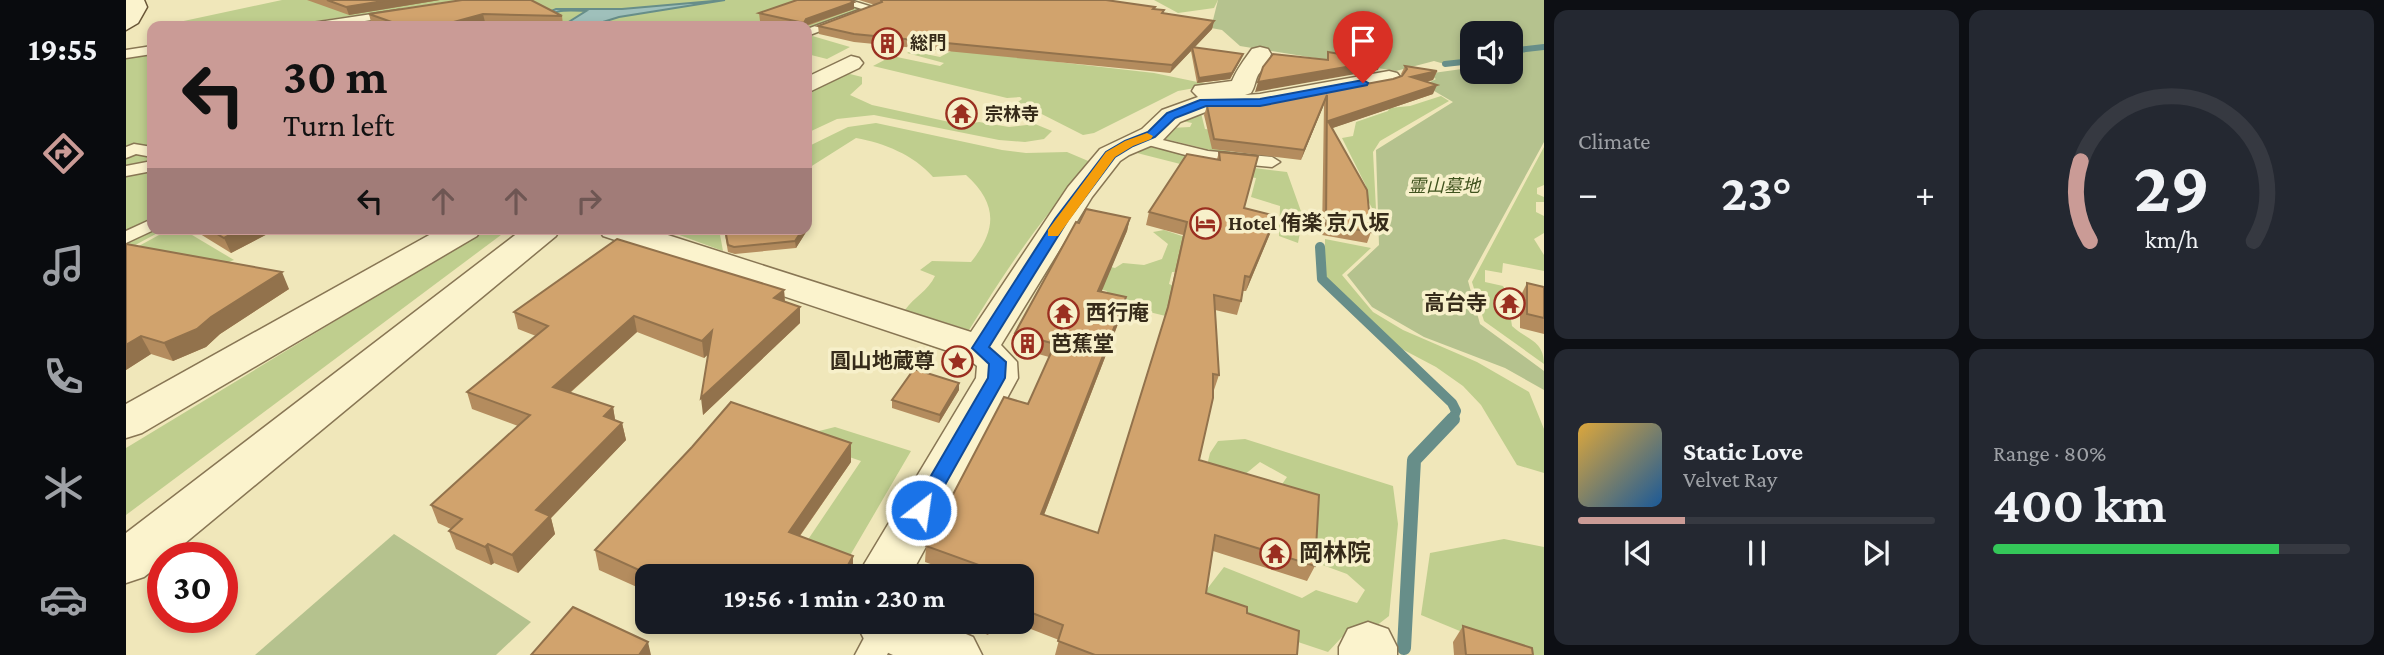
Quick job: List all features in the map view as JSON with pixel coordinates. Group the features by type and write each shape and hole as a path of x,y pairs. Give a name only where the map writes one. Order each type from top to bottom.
{"street":[{"path":"126,24 137,9 134,0"},
{"path":"1142,139 1143,122 1163,106 1198,92 1242,88 1248,71 1256,65 1260,54"},
{"path":"812,83 851,63"},
{"path":"980,348 1079,194 1110,155 1158,130 1171,116 1204,103 1260,102 1389,78"},
{"path":"126,423 454,235"},
{"path":"126,562 536,235"},
{"path":"633,235 980,348 997,362 997,378 908,564"},
{"path":"910,634 953,655"}],"lane":[{"path":"812,31 874,9 837,0"},
{"path":"346,21 408,12"},
{"path":"126,54 147,51"},
{"path":"1142,139 1209,156 1272,162"},
{"path":"129,147 147,151"},
{"path":"126,171 147,167"},
{"path":"126,238 147,227"}],"green space":[{"path":"282,0 459,0 316,21 184,21"},
{"path":"485,0 830,0 876,12 812,34 812,21 354,21"},
{"path":"1154,0 1218,0 1214,8 1178,13"},
{"name":"霊山墓地","path":"1218,0 1544,0 1544,142 1468,281 1480,324 1544,371 1544,390 1505,368 1424,337 1372,307 1347,275 1379,245 1376,150 1453,102 1424,85 1436,79 1426,74 1460,69 1460,84 1523,84 1523,21 1460,21 1460,64 1448,65 1434,61 1396,71 1240,46 1222,30 1211,28"},
{"path":"812,36 850,47 827,59 812,55"},
{"path":"953,50 1154,73 1212,85 1178,91 1094,133 1083,135 1018,102 1022,99 1020,97 1007,98 873,66 892,56 940,66 944,63 907,53 911,51 940,57"},
{"path":"147,54 147,235 154,235 126,250 126,58"},
{"path":"846,73 862,77 862,84 850,95 872,105 963,125 979,122 1009,127 1035,124 1052,131 1044,139 1025,142 999,140 874,115 837,119 812,131 812,91"},
{"path":"1441,96 1449,101 1380,141 1373,152 1376,209 1372,208 1363,192 1366,186 1342,138 1353,136 1356,122 1388,111 1389,108 1410,106"},
{"path":"1201,113 1205,129 1226,132 1231,155 1165,139 1171,128 1190,127 1192,123 1177,120"},
{"path":"876,123 1002,150 1026,153 1067,152 1093,163 1057,202 1026,243 969,330 905,310 929,286 935,276 920,270 932,261 971,262 980,250 986,239 990,217 984,196 966,175 933,177 917,162 898,151 856,138 812,166 812,145 848,127"},
{"path":"1156,147 1238,166 1287,172 1303,217 1298,243 1279,236 1280,206 1251,197 1256,178 1204,170 1137,153 1142,148"},
{"path":"1544,147 1544,185 1537,188 1537,194 1544,197 1544,202 1536,202 1536,212 1544,216 1544,233 1534,239 1544,255 1544,271 1503,263 1502,273 1485,270 1485,282 1503,286 1507,293 1512,326 1538,345 1544,364 1484,321 1472,282"},
{"path":"1164,230 1191,239 1189,272 1172,272 1169,284 1184,290 1178,319 1104,301 1107,291 1071,281 1081,260 1115,268 1123,263 1144,265 1162,259 1168,244 1153,232"},
{"path":"159,235 192,235 234,260 218,266 126,253"},
{"path":"477,235 501,235 126,515 126,448"},
{"path":"679,235 720,235 723,251"},
{"path":"1325,239 1371,248 1342,275 1373,312 1403,330 1477,362 1529,392 1544,429 1544,473 1517,465 1481,405 1463,386 1436,367 1400,348 1325,280"},
{"path":"835,427 911,451 848,559 805,544 861,461 811,444 819,431"},
{"path":"1245,439 1393,486 1398,524 1389,616 1367,633 1342,637 1328,652 1298,642 1204,593 1224,567 1302,598 1316,590 1357,603 1365,590 1347,574 1317,563 1317,510 1274,496 1287,477 1260,462 1243,476 1205,474 1210,453 1218,441"},
{"path":"394,534 531,622 496,655 255,655"},
{"path":"1504,539 1544,547 1544,655 1518,655 1421,615 1430,553"}],"water":[{"path":"725,0 606,21 570,21 586,11 572,10 554,13 542,21 530,21 556,9 622,9"}],"building":[{"path":"327,0 389,0 346,7"},
{"path":"462,0 531,0 562,16 483,14 457,21 389,21 369,14"},
{"path":"797,0 854,2 805,21 759,13"},
{"path":"881,0 1106,0 1155,7 1153,9 1164,10 1162,13 1214,21 1172,65 854,34 818,26 882,2"},
{"path":"1192,47 1243,54 1232,73 1199,78"},
{"path":"1328,52 1381,61 1258,82 1263,67 1273,54 1328,60"},
{"path":"1405,66 1437,71 1411,77 1437,85 1328,121 1367,190 1371,232 1326,224 1327,95 1304,150 1214,139 1207,106 1263,103 1393,79 1402,76 1407,69"},
{"path":"1219,152 1258,156 1244,208 1276,216 1250,277 1245,276 1241,301 1214,295 1219,375 1213,374 1213,398 1199,460 1319,495 1315,566 1215,535 1206,593 1247,607 1247,613 1299,631 1297,655 1095,655 1058,641 1063,625 1034,614 1034,564 976,564 926,546 1004,397 1028,404 1055,344 1015,333 1076,222 1079,223 1086,209 1130,218 1098,291 1126,297 1041,514 1098,533 1168,307 1187,222 1149,212 1187,154 1220,160"},
{"path":"726,235 799,235 795,241 734,247 728,245"},
{"path":"617,239 784,290 774,298 800,307 701,398 712,331 702,341 634,316 553,387 613,407 604,416 622,423 536,510 550,516 512,555 488,544 485,547 449,531 462,519 431,505 530,415 467,392 548,326 514,312"},
{"path":"126,244 282,272 211,317 197,329 164,343 141,336 126,345"},
{"path":"1527,283 1544,287 1544,318 1527,314"},
{"path":"914,369 959,383 940,415 892,400"},
{"path":"731,402 851,443 789,532 853,556 849,564 635,564 635,568 595,550"},
{"path":"573,607 648,642 639,655 531,655"},
{"path":"1463,626 1532,648 1533,655 1466,655"}],"waterway":[{"path":"1523,49 1544,47"},
{"path":"1445,64 1460,62"},
{"path":"1320,247 1322,279 1452,403 1456,411 1453,419"},
{"path":"1404,648 1414,460 1453,419"}],"slow traffic":[{"path":"1053,233 1110,155 1147,136"}],"place":[{"name":"総門","path":"887,43"},
{"name":"宗林寺","path":"962,114"},
{"name":"Hotel 侑楽 京八坂","path":"1205,223"},
{"name":"高台寺","path":"1510,303"},
{"name":"西行庵","path":"1063,313"},
{"name":"芭蕉堂","path":"1028,344"},
{"name":"圓山地蔵尊","path":"958,361"},
{"name":"岡林院","path":"1276,553"}],"route":[{"path":"921,510 997,378 997,362 980,348 1062,219 1110,155 1129,143 1152,135 1171,116 1193,106 1219,102 1260,102 1363,83"}]}
